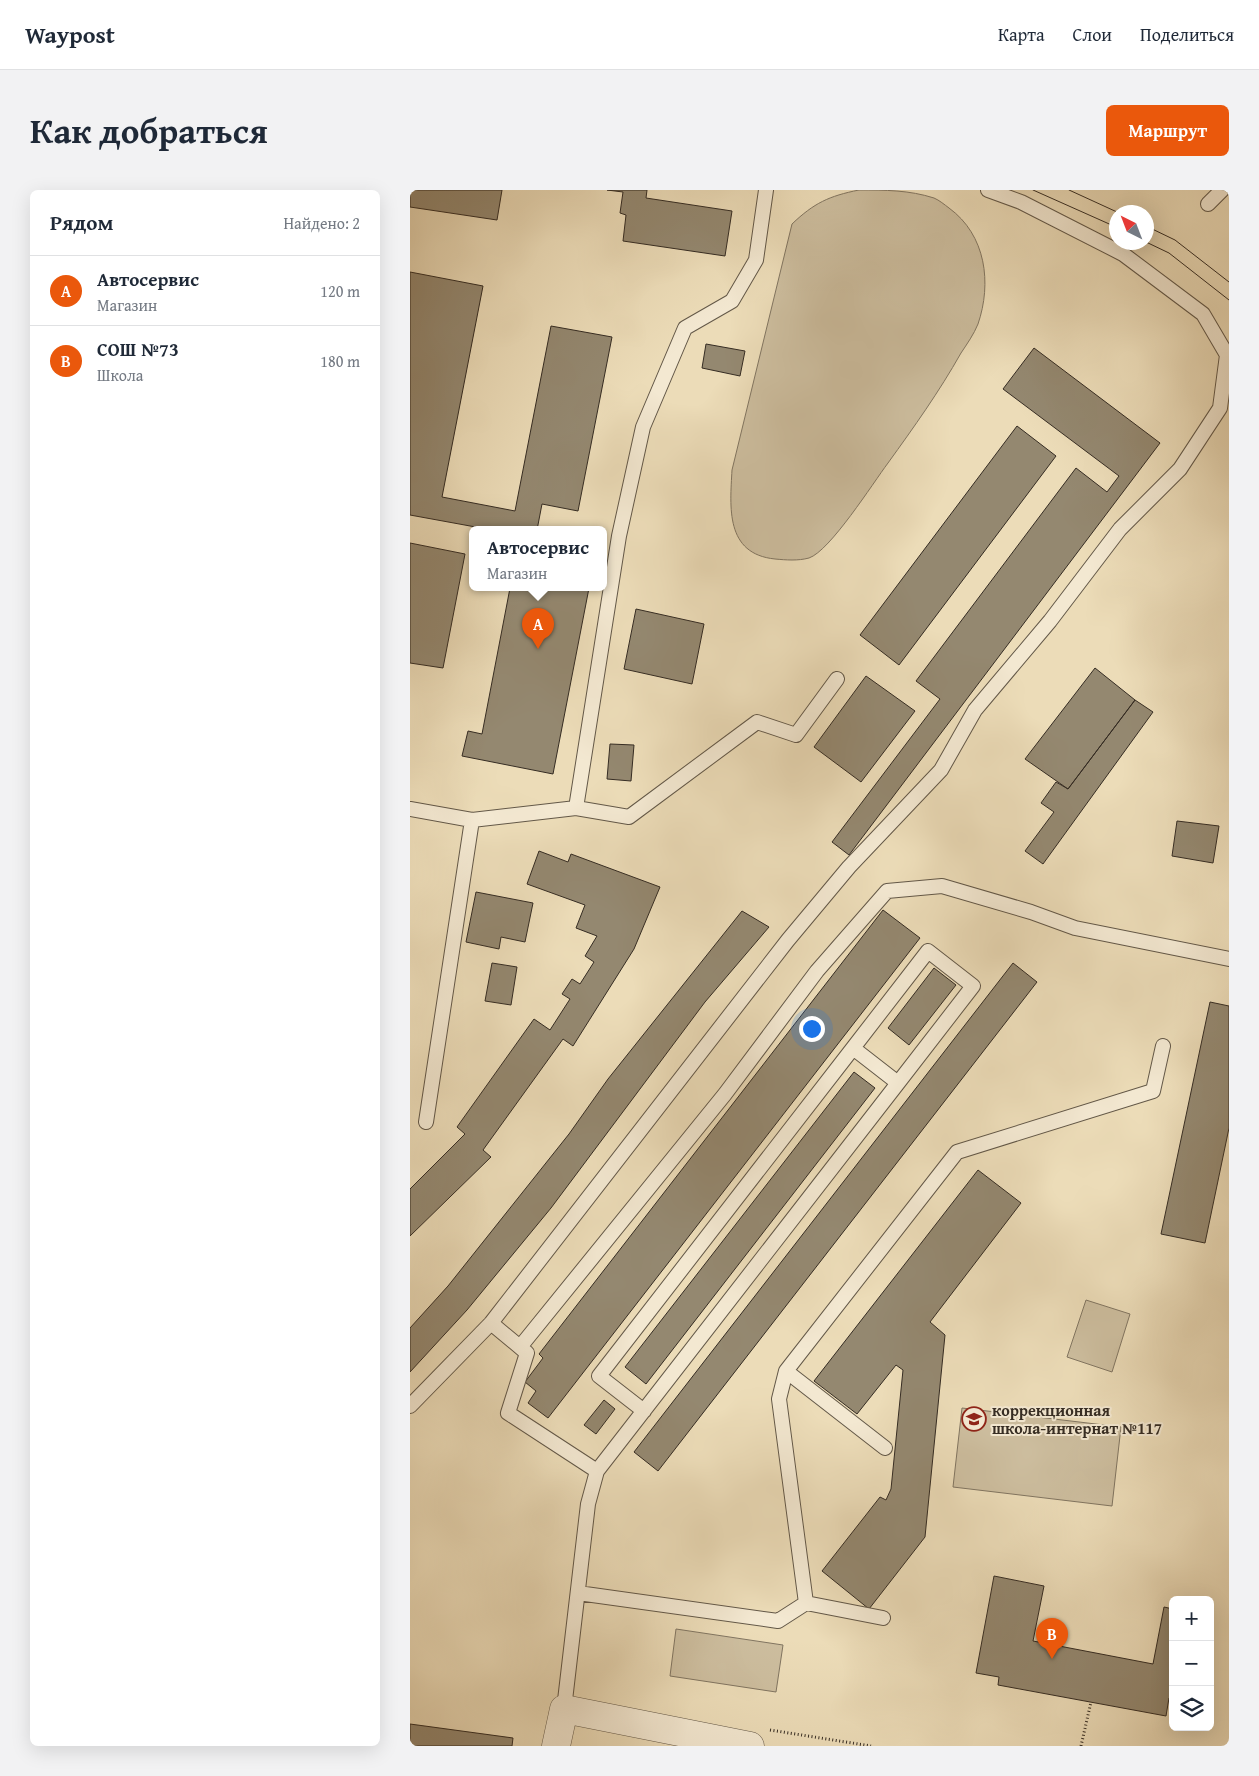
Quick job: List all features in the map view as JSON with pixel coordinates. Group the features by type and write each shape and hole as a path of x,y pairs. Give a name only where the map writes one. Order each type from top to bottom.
{"street":[{"path":"556,1746 564,1709 750,1746"}],"lane":[{"path":"576,808 619,536 643,427 685,328 732,300 756,260 766,190"},
{"path":"410,1406 492,1323 788,940 849,867 941,770 975,710 1050,621 1120,529 1180,469 1220,408 1227,355 1203,314 1123,254 1021,202 988,190"},
{"path":"1208,204 1222,190"},
{"path":"410,809 472,820 576,808 630,817 757,722 796,735 836,679"},
{"path":"426,1122 472,820"},
{"path":"520,1347 725,1094 817,971 887,891 942,886 1031,912 1075,928 1229,959"},
{"path":"564,1709 588,1504 597,1471 644,1411 973,986 928,951 599,1376 644,1411"},
{"path":"806,1603 779,1399 786,1371 957,1152 1154,1091 1163,1046"},
{"path":"853,1048 898,1083"},
{"path":"492,1323 527,1353 508,1413 597,1471"},
{"path":"786,1371 885,1448"},
{"path":"578,1593 778,1621 806,1603 883,1618"}],"path":[{"path":"1081,1746 1091,1702"}],"shaded area":[{"path":"859,190 888,190 925,195 940,201 961,219 971,232 983,261 985,292 978,324 926,409 851,515 828,543 818,553 805,559 775,559 759,555 747,548 739,538 734,526 731,499 732,470 792,224 822,201"},
{"path":"1086,1300 1130,1314 1112,1372 1067,1357"},
{"path":"962,1408 1121,1427 1112,1506 953,1487"},
{"path":"676,1629 783,1645 776,1692 670,1676"}],"building":[{"path":"410,190 502,190 497,220 410,207"},
{"path":"607,190 647,190 646,198 732,211 725,256 623,241 626,215 620,213 623,192"},
{"path":"410,272 483,286 442,497 515,511 551,326 612,337 578,511 542,504 538,526 470,526 410,515"},
{"path":"706,344 745,351 740,376 702,368"},
{"path":"1034,348 1160,443 849,855 832,842 940,699 916,681 1076,468 1107,492 1119,476 1003,389"},
{"path":"1017,426 1056,456 899,665 860,635"},
{"path":"410,543 465,554 443,668 410,663"},
{"path":"509,591 588,591 553,774 462,756 468,731 482,734"},
{"path":"636,609 704,624 692,684 624,669"},
{"path":"1095,668 1135,700 1068,789 1025,759"},
{"path":"866,676 915,711 861,782 814,747"},
{"path":"1135,700 1153,712 1043,864 1025,851 1054,812 1041,803 1056,782 1068,789"},
{"path":"610,744 634,745 631,781 607,779"},
{"path":"1177,821 1219,826 1213,863 1172,856"},
{"path":"539,851 568,862 571,854 660,887 634,949 573,1046 563,1039 483,1150 491,1157 410,1236 410,1189 465,1134 457,1127 534,1019 550,1030 570,999 562,994 572,979 580,984 594,962 585,956 597,936 576,928 585,905 527,884"},
{"path":"476,892 533,903 525,942 501,937 499,949 466,942"},
{"path":"883,910 920,938 548,1418 528,1403 536,1391 525,1382 543,1358 539,1354"},
{"path":"742,911 769,927 705,1002 551,1208 467,1310 410,1372 410,1328 448,1286 569,1134 608,1079"},
{"path":"492,963 517,967 511,1005 485,1001"},
{"path":"1013,963 1037,982 658,1471 634,1452"},
{"path":"934,968 956,985 909,1045 888,1028"},
{"path":"1210,1002 1229,1006 1229,1128 1205,1243 1161,1234"},
{"path":"854,1072 875,1088 646,1384 625,1367"},
{"path":"978,1170 1021,1203 930,1322 945,1335 925,1537 869,1609 822,1571 880,1497 886,1500 891,1489 903,1370 896,1365 857,1414 814,1381"},
{"path":"604,1400 615,1409 596,1434 584,1425"},
{"path":"994,1576 1044,1586 1033,1641 1153,1664 1164,1607 1169,1608 1169,1698 1166,1716 998,1685 999,1677 976,1673"},
{"path":"410,1724 513,1738 512,1746 410,1746"}],"tram line":[{"path":"1033,190 1109,224"},
{"path":"1069,190 1109,208"},
{"path":"1154,230 1175,240 1229,282"},
{"path":"1154,246 1169,253 1229,300"}],"place":[{"name":"Автосервис","path":"538,649"},
{"name":"коррекционная школа-интернат №117","path":"974,1419"},
{"name":"СОШ №73","path":"1052,1659"}]}
